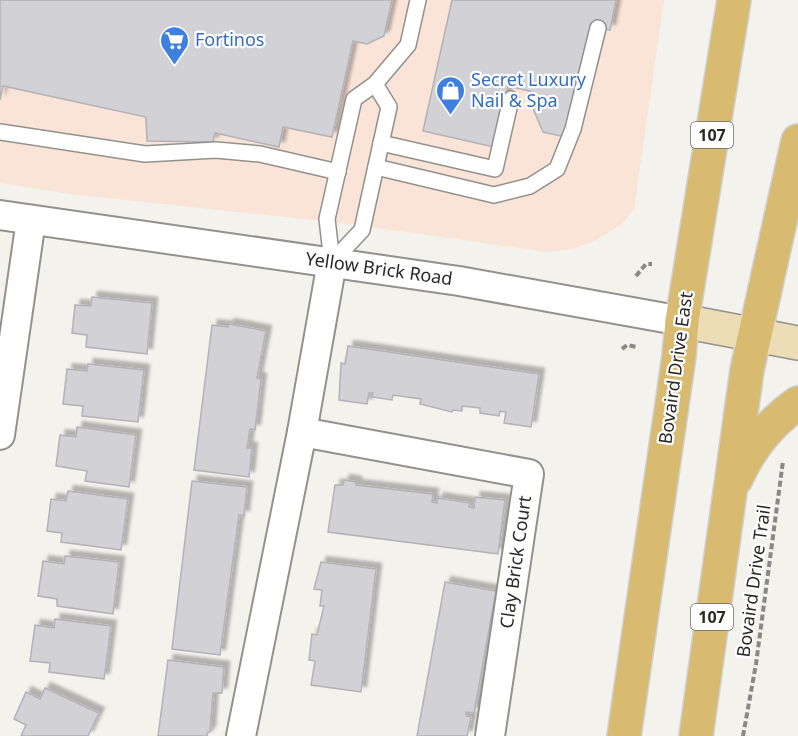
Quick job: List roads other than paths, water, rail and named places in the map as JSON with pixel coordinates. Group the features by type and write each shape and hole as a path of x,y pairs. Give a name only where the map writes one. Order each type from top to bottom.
{"main road":[{"name":"Bovaird Drive East","path":"624,736 679,356 682,321 734,0"},
{"name":"107","path":"696,736 727,497 747,370 798,141"},
{"path":"789,182 798,223"},
{"path":"727,497 751,451 765,432 798,403"}],"street":[{"name":"Yellow Brick Road","path":"0,215 459,281 798,343"},
{"path":"0,435 31,220"},
{"path":"241,736 302,432 332,262"},
{"name":"Clay Brick Court","path":"302,432 529,474 490,736"}],"lane":[{"path":"332,262 327,219 354,99 375,84 408,45 418,0"},
{"path":"376,167 494,195 530,186 557,169 573,129 598,28"},
{"path":"332,262 362,230 389,107 375,84"},
{"path":"381,143 495,170 511,99"},
{"path":"0,132 145,154 216,150 260,154 338,172"}],"place":[{"name":"Fortinos","path":"174,66"},
{"name":"Secret Luxury Nail & Spa","path":"450,116"}]}
